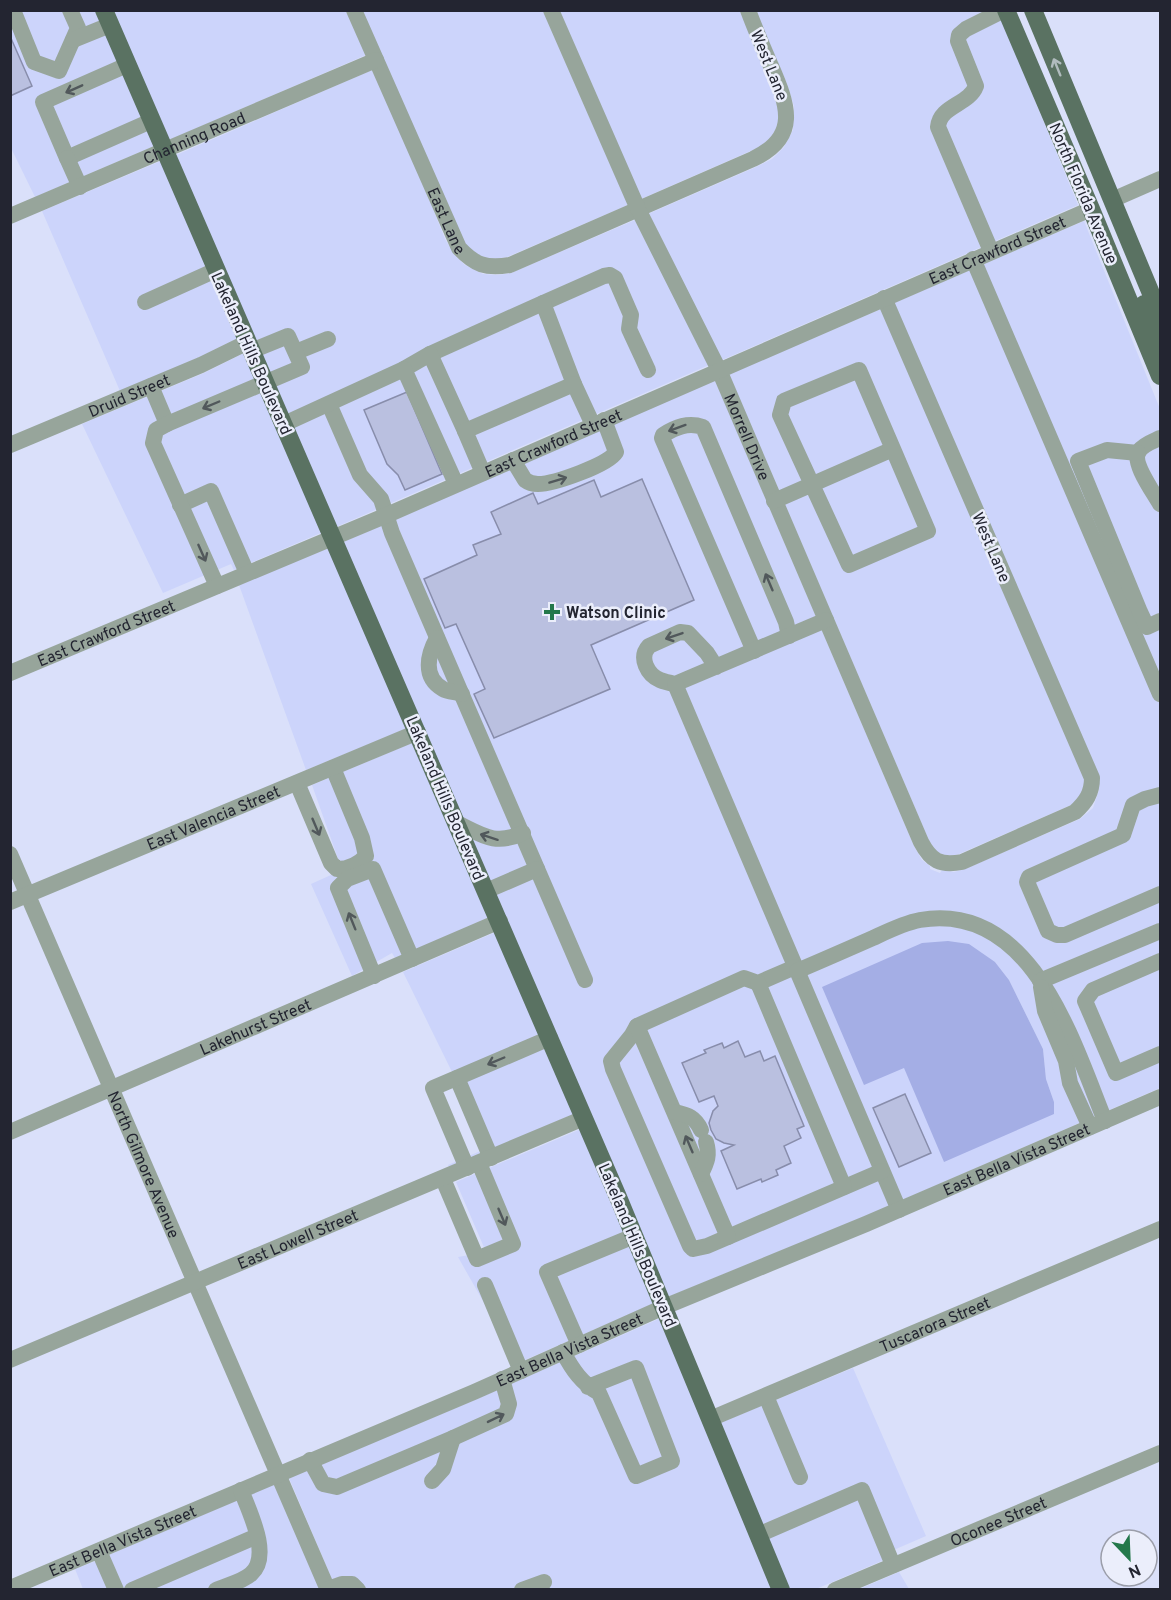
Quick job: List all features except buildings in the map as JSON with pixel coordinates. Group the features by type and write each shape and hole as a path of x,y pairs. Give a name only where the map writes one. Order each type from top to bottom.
{"main road":[{"name":"North Florida Avenue","path":"1005,10 1161,376"},
{"name":"North Florida Avenue","path":"1033,10 1161,315"},
{"name":"Lakeland Hills Boulevard","path":"107,18 500,921 781,1590"},
{"path":"1031,69 1056,98 1098,190 1103,196 1112,200"},
{"path":"1091,209 1109,225 1161,341"}],"street":[{"path":"13,10 34,62 59,71 78,28 70,10"},
{"name":"East Lane","path":"354,10 423,163 452,235 459,248 470,260 483,266 510,265 638,209"},
{"name":"Morrell Drive","path":"551,10 638,209 719,370 921,842 928,856 937,862"},
{"name":"West Lane","path":"638,209 767,153 778,141 786,126 787,108 748,10"},
{"path":"991,251 938,127 939,120 944,113 974,92 976,86 958,41 959,35 966,29 1005,10"},
{"path":"73,40 107,18"},
{"name":"Channing Road","path":"10,216 375,60"},
{"path":"80,187 43,102 127,65"},
{"path":"68,158 151,122"},
{"path":"1112,200 1161,180"},
{"name":"East Crawford Street","path":"10,673 387,515 1091,209"},
{"path":"973,259 1161,694"},
{"path":"145,303 216,270"},
{"path":"284,424 404,369 430,354 604,276 615,278 631,315 628,328 648,370"},
{"name":"West Lane","path":"884,298 1092,778 1088,798 1075,812 962,862 952,864 937,862"},
{"path":"513,460 525,480 537,484 552,482 608,460 616,452 616,447 574,384 543,303"},
{"name":"Druid Street","path":"10,445 249,347 288,336 296,352"},
{"path":"217,586 153,443 156,430 302,367 296,352 328,339"},
{"path":"430,354 483,473"},
{"path":"404,369 456,484"},
{"path":"859,370 893,449 928,531 849,566 780,415 784,401 859,370"},
{"path":"465,431 574,384"},
{"path":"151,386 167,424"},
{"path":"328,404 360,475 381,499 392,533 585,980"},
{"path":"754,651 662,438 664,434 682,426 692,424 703,427 786,622 789,636"},
{"path":"1161,438 1140,449 1136,457 1139,468 1161,504"},
{"path":"774,501 893,449"},
{"path":"1138,453 1107,450 1078,461 1147,627 1161,621"},
{"path":"180,505 211,491 247,573"},
{"path":"716,667 707,653 688,633 680,632 645,650 644,659 648,671 658,680 675,684 716,667 754,651 826,620"},
{"path":"675,684 899,1210"},
{"name":"East Valencia Street","path":"10,902 418,732"},
{"path":"297,783 332,863 337,869 345,869 360,862 366,856 362,838 333,768"},
{"path":"1161,795 1145,799 1133,806 1123,835 1029,877 1027,882 1048,931 1056,935 1065,934 1161,894"},
{"path":"457,823 492,840 513,838 523,833"},
{"name":"North Gilmore Avenue","path":"10,854 328,1589"},
{"path":"374,975 338,888 347,879 374,869 412,959"},
{"path":"486,891 537,869"},
{"path":"882,1171 697,1250 690,1246 610,1061 638,1026 744,978 758,983 902,925 921,920 944,919 974,924 1002,938 1026,959 1056,1005 1076,1072 1098,1124"},
{"name":"Lakehurst Street","path":"10,1132 500,921"},
{"path":"1040,981 1161,931"},
{"path":"1161,962 1093,990 1085,1002 1116,1073 1161,1054"},
{"path":"758,983 844,1187"},
{"path":"638,1026 728,1237"},
{"path":"443,1179 477,1259 513,1244 479,1163 434,1088 550,1038"},
{"path":"457,1078 479,1163"},
{"name":"East Bella Vista Street","path":"10,1587 1161,1097"},
{"path":"675,1112 696,1120 704,1136 709,1151 708,1160 701,1174"},
{"name":"East Lowell Street","path":"10,1360 584,1118"},
{"name":"Tuscarora Street","path":"710,1419 1161,1229"},
{"path":"579,1346 547,1272 634,1236"},
{"path":"485,1285 521,1371"},
{"path":"563,1352 572,1368 588,1387 599,1393 636,1476 672,1461 636,1368 588,1387"},
{"path":"310,1460 323,1484 337,1486 453,1438 506,1414 509,1404 502,1379"},
{"path":"766,1396 800,1477"},
{"path":"432,1481 442,1468 453,1438"},
{"name":"Oconee Street","path":"835,1590 861,1585 893,1565 1161,1453"},
{"path":"216,1590 248,1576 254,1571 261,1556 257,1536 241,1490"},
{"path":"758,1535 862,1490 893,1565"},
{"path":"132,1590 257,1536"},
{"path":"99,1551 116,1590"},
{"path":"522,1590 544,1582"},
{"path":"328,1589 342,1584 352,1584 358,1590"}],"shaded area":[{"path":"755,10 998,11 1078,205 722,360 648,214 772,159 784,147 793,130 794,106 786,81"},
{"path":"10,11 96,11 154,146 35,197 11,148"},
{"path":"112,11 346,11 366,55 167,141"},
{"path":"362,11 543,11 628,205 507,257 485,258 473,253 464,244"},
{"path":"559,11 740,11 780,108 779,123 772,136 762,146 641,199"},
{"path":"372,70 416,166 445,239 454,254 465,265 483,274 511,273 635,220 709,365 336,527 174,156"},
{"path":"161,161 238,338 198,358 120,391 42,211"},
{"path":"1084,221 1160,409 1160,1088 863,1217 668,1297 343,542 715,380 914,846 930,869 940,873 942,870 954,872 965,869 1080,819 1093,808 1099,790 894,303","holes":["995,962 1009,980 1043,1049 1046,1079 1054,1102 944,1161 904,1067"]},
{"path":"881,309 1085,784 1080,797 1071,805 951,856 939,854 933,850 729,374"},
{"path":"244,353 323,532 234,570 231,564 163,593 82,424 204,373"},
{"path":"330,547 408,728 306,770 239,585"},
{"path":"414,742 490,917 395,958 392,953 352,976 311,884 342,870 312,785"},
{"path":"496,932 574,1114 449,1167 448,1165 485,1149 453,1074 403,972"},
{"path":"948,941 969,944 995,962 1009,980 1043,1049 1046,1079 1054,1102 1054,1114 944,1162 904,1068 864,1085 822,987 922,943"},
{"path":"581,1129 655,1303 518,1363 458,1257 486,1252 456,1182"},
{"path":"661,1318 773,1589 336,1589 289,1478"},
{"path":"853,1368 926,1536 889,1552 891,1557 816,1589 789,1589 720,1423"},
{"path":"275,1484 320,1589 124,1589 109,1555"},
{"path":"96,1561 108,1589 83,1589 75,1569"},
{"path":"899,1572 909,1589 857,1590"}],"place":[{"name":"Watson Clinic","path":"552,612"}]}
